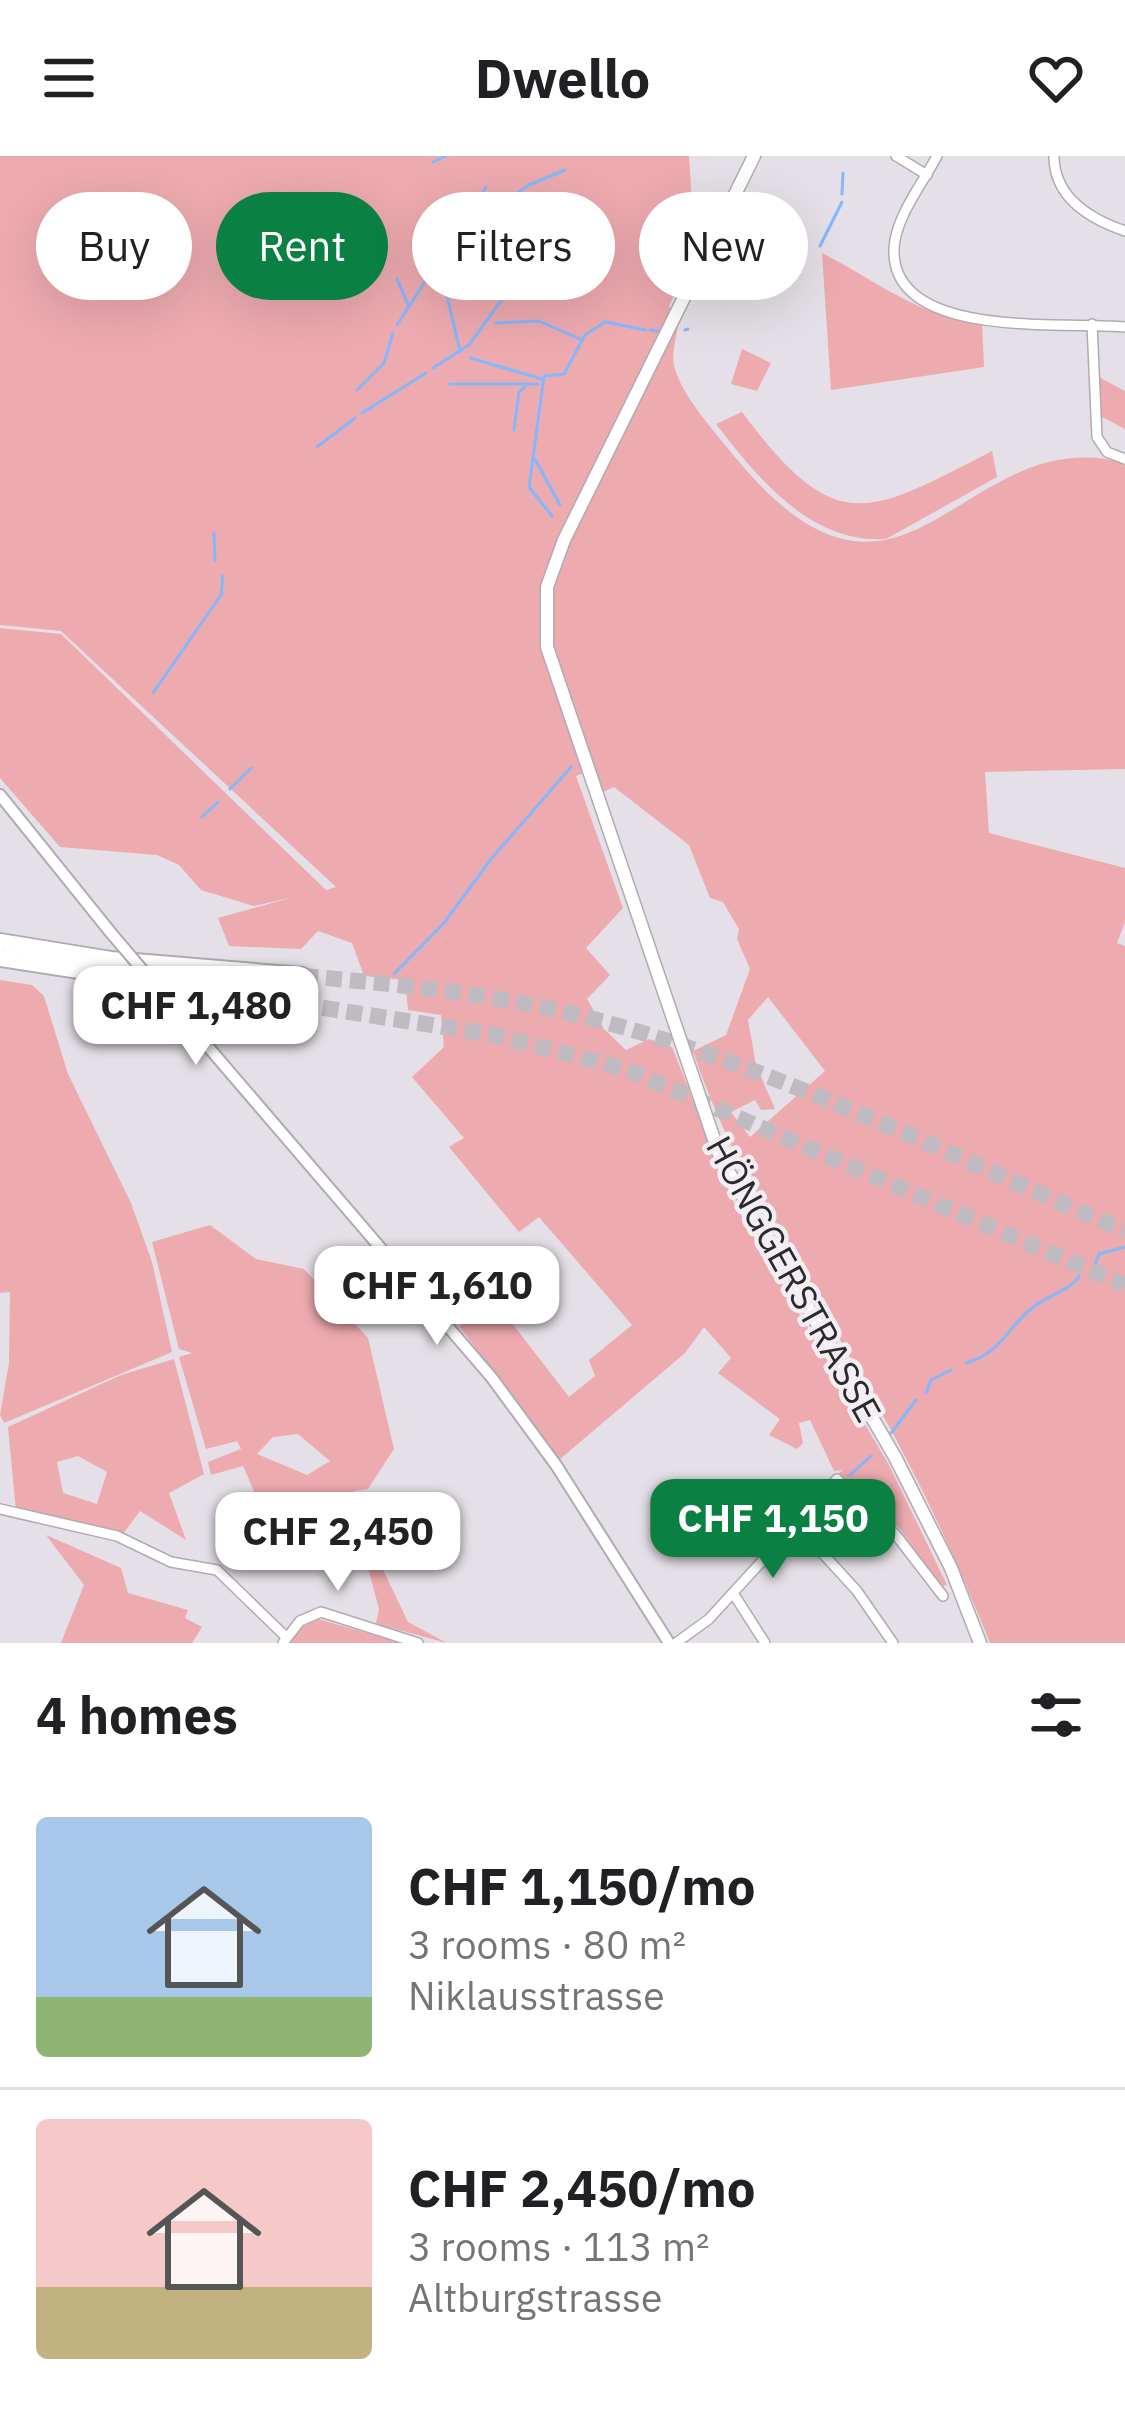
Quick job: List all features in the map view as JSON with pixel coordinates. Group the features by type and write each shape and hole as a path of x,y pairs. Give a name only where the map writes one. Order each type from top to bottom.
{"highway":[{"path":"0,940 111,960 302,976"},
{"path":"0,958 299,1004"}],"main road":[{"name":"HÖNGGERSTRASSE","path":"754,156 554,564 544,610 547,647 584,769 720,1157 914,1492 980,1643"}],"street":[{"path":"896,156 927,175"},
{"path":"938,156 900,224 894,250 900,277 917,299 946,314 1125,327"},
{"path":"1054,156 1059,180 1080,209 1125,231"},
{"path":"1092,324 1096,437 1107,452 1125,460"},
{"path":"0,795 168,1000 492,1378 556,1465 673,1643 733,1592 837,1479 896,1535 943,1595"},
{"path":"0,1509 117,1536 171,1562 217,1570 284,1640 300,1621 321,1612 418,1643"},
{"path":"794,1522 849,1581 893,1643"},
{"path":"733,1592 765,1643"}],"shaded area":[{"path":"0,156 689,156 691,192 639,192 639,300 672,300 669,306 679,321 674,366 683,389 730,451 791,513 842,539 888,539 931,522 1018,473 1067,459 1125,463 1125,769 985,772 989,833 1125,868 1125,922 1117,943 1125,946 1125,1643 990,1643 910,1467 778,1235 711,1099 693,1051 726,1035 750,969 737,939 739,929 723,902 710,898 689,845 614,787 603,792 592,769 576,776 623,908 586,948 610,975 587,999 604,1029 626,1050 649,1039 672,1047 734,1203 889,1465 947,1585 939,1587 901,1530 839,1473 843,1470 834,1471 810,1420 799,1423 803,1443 797,1449 769,1435 780,1419 718,1373 731,1358 704,1327 685,1353 559,1460 459,1326 487,1310 505,1314 569,1397 595,1376 589,1360 632,1325 539,1217 519,1232 449,1147 464,1138 412,1077 444,1047 441,1015 408,1010 405,980 364,976 352,943 318,931 301,949 229,946 218,918 294,897 254,906 201,890 179,865 157,855 60,847 0,778 0,628 61,634 326,890 336,887 61,631 0,625","holes":["768,997 825,1071 750,1137 731,1112 755,1100 761,1110 775,1109 756,1065 748,1020"]},
{"path":"822,253 919,306 982,323 984,367 831,390"},
{"path":"742,349 771,363 757,391 731,384"},
{"path":"1097,376 1125,391 1125,429 1100,416"},
{"path":"742,412 775,453 829,497 855,503 882,500 992,451 997,477 886,539 859,538 810,519 749,465 716,424"},
{"path":"0,980 32,985 44,996 68,1074 131,1203 152,1262 172,1352 4,1423 0,1415 9,1363 10,1292 0,1293"},
{"path":"210,1225 256,1259 304,1269 368,1338 394,1449 368,1489 353,1491 366,1507 355,1528 376,1555 408,1622 447,1643 376,1624 379,1609 366,1560 354,1553 341,1525 330,1530 326,1566 295,1518 271,1530 243,1466 211,1475 208,1462 241,1449 237,1441 206,1449 179,1357 192,1353 179,1349 152,1242","holes":["298,1434 330,1461 307,1475 257,1454 273,1437"]},
{"path":"174,1359 204,1474 169,1493 186,1540 140,1511 123,1534 16,1511 8,1427 121,1375","holes":["78,1456 107,1472 97,1504 63,1493 57,1462"]},
{"path":"46,1535 121,1568 128,1593 188,1610 185,1618 202,1627 192,1643 61,1643 84,1585"},
{"path":"318,1619 402,1643 288,1643 297,1630"}],"waterway":[{"path":"433,162 446,156"},
{"path":"519,192 565,170"},
{"path":"842,194 843,173"},
{"path":"483,192 486,187"},
{"path":"820,246 842,202"},
{"path":"397,279 408,305"},
{"path":"397,325 413,300"},
{"path":"448,300 460,351"},
{"path":"433,368 469,345 501,300"},
{"path":"496,323 539,321 580,339"},
{"path":"552,516 529,487 544,376 564,374 585,335 605,322 646,330"},
{"path":"650,330 660,331"},
{"path":"357,390 384,363 393,333"},
{"path":"470,358 542,379"},
{"path":"362,413 426,373"},
{"path":"450,384 538,384"},
{"path":"514,430 519,392 525,387"},
{"path":"317,447 355,418"},
{"path":"535,459 560,505"},
{"path":"214,533 215,560"},
{"path":"153,693 221,595 223,576"},
{"path":"394,974 444,923 491,859 571,767"},
{"path":"230,789 251,768"},
{"path":"202,817 218,802"},
{"path":"1092,1273 1099,1254 1125,1247"},
{"path":"966,1363 995,1347 1032,1308 1079,1276"},
{"path":"926,1393 931,1380 951,1370"},
{"path":"891,1433 916,1400"},
{"path":"850,1475 871,1456"}],"tunnel":[{"path":"302,976 466,994 626,1028 816,1095 1125,1231"},
{"path":"299,1004 495,1035 628,1070 1125,1285"}]}
